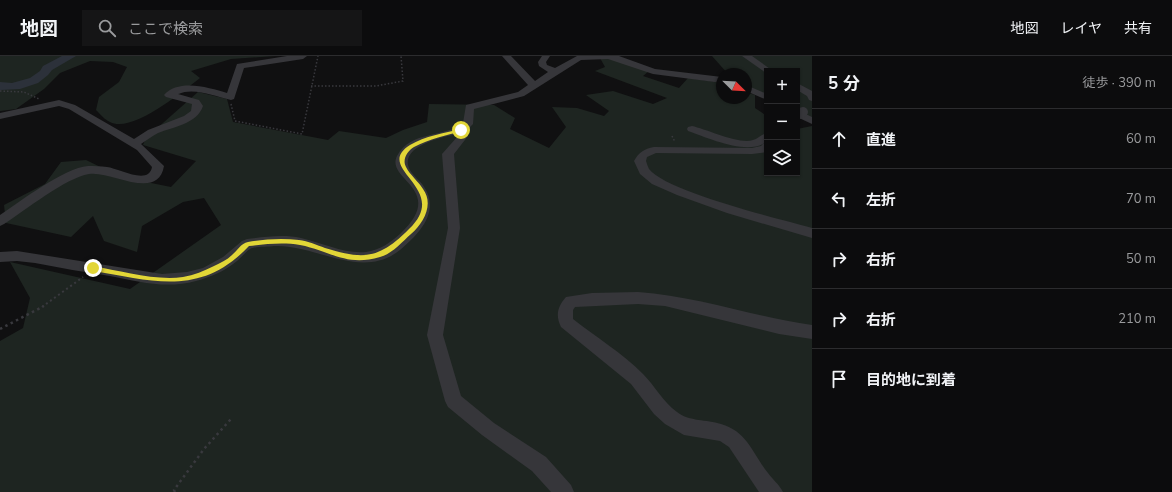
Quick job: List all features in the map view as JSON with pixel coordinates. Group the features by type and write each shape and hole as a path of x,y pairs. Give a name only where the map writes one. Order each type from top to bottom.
{"street":[{"path":"133,144 152,132 188,118 196,112 198,106 196,102 170,95 174,92 190,87 231,98 240,66 303,56"},
{"path":"506,56 534,86"},
{"path":"546,56 542,62 543,66 555,72"},
{"path":"0,257 23,257 156,279 183,280 219,267 234,258 247,244 266,242 300,242 347,258 364,258 380,255 412,231 420,221 425,210 425,200 421,190 403,167 402,161 405,152 411,146 461,130 468,124 469,107 521,94 579,58 608,56 621,59 653,71 716,79"},
{"path":"746,56 764,68"},
{"path":"800,88 811,95 812,98"},
{"path":"752,91 764,96"},
{"path":"0,116 60,103 72,107 141,148 144,153 152,158 158,166 157,172 149,179 138,180 106,170 86,170 60,181 0,221"},
{"path":"802,112 812,121"},
{"path":"692,129 716,138 746,144 755,144 764,138"},
{"path":"461,130 463,136 448,154 454,228 435,335 454,402 488,429 539,464 564,492"},
{"path":"764,149 752,151 654,150 643,155 640,161 644,170 656,181 681,192 731,210 812,233"},
{"path":"773,492 764,486 734,441 720,432 679,425 663,414 640,381 622,365 566,322 565,309 571,301 592,299 638,298 665,300 779,327 812,332"}],"path":[{"path":"231,98 235,121 302,134 318,56"},
{"path":"311,86 376,86 403,81 401,56"},
{"path":"0,91 24,92 48,105"},
{"path":"0,329 55,299 93,268"},
{"path":"175,492 174,490 204,450 231,419"}],"shaded area":[{"path":"0,56 276,56 231,59 191,71 200,78 170,101 144,117 131,122 119,124 108,121 96,110 99,97 119,82 127,67 113,62 90,61 60,73 44,89 16,109 0,111"},
{"path":"712,56 812,56 812,120 800,114 800,68 764,68 764,98 752,92 752,68 723,68"},
{"path":"600,58 618,60 649,71 643,76 679,88 688,78 716,82 716,104 752,104 752,94 755,95 755,108 764,114 764,176 800,176 800,128 812,126 812,492 0,492 0,341 23,328 30,298 10,262 130,289 221,225 204,198 183,202 142,226 137,252 104,241 93,216 71,237 6,223 4,205 45,184 61,162 86,160 121,177 171,187 196,161 143,145 146,138 198,92 227,99 233,122 328,140 339,131 386,138 403,130 427,122 429,104 494,105 515,118 510,129 549,148 566,127 552,107 577,108 604,116 609,111 586,95 613,91 653,104 667,98 595,71 605,67"}],"waterway":[{"path":"0,86 12,87 27,84 40,77 47,68 70,56"}],"route":[{"path":"93,268 144,278 183,280 219,267 234,258 247,244 285,241 300,242 347,258 364,258 380,255 412,231 420,221 425,210 425,200 421,190 403,167 402,161 405,152 411,146 444,134 461,130"}]}
